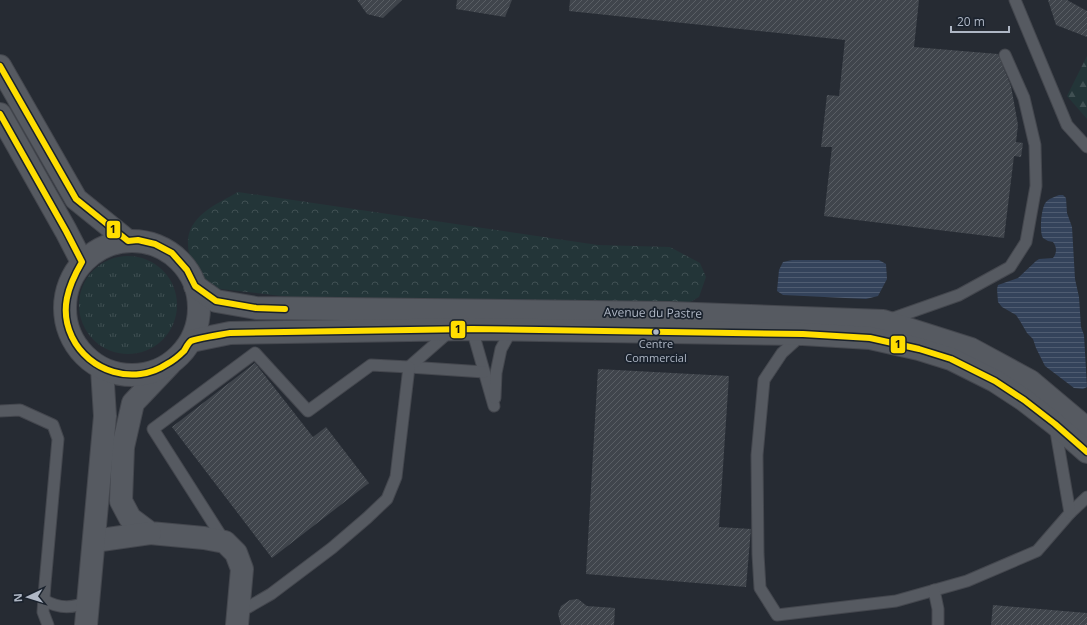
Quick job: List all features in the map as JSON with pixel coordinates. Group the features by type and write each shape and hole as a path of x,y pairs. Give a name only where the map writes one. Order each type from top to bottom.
{"street":[{"path":"0,66 76,199 128,241"},
{"path":"0,114 82,262"},
{"path":"150,533 130,518 121,501 123,447 133,403 187,348 196,330 200,308 195,286 187,270 172,253 155,244 138,240 118,241 95,252 82,262 74,272 69,284 64,310 66,322 77,346 86,358 102,369 115,373 138,376 170,364"},
{"name":"Avenue du Pastre","path":"195,286 216,301 256,308 656,313 883,321 971,349 1030,381 1087,429"},
{"name":"Avenue du Pastre","path":"191,341 230,333 462,330 803,334 870,338 919,349 951,359 995,381 1024,400 1055,424 1087,452"},
{"path":"86,625 105,416 102,369"},
{"path":"94,541 150,533 204,538 225,542 236,553 242,569 237,619"}],"lane":[{"path":"1015,0 1067,125 1087,147"},
{"path":"883,321 966,292 1010,267 1026,242 1036,186 1035,146 1024,98 1005,55"},
{"path":"237,619 332,548 387,499 396,477 408,367 462,330 484,372 494,406 496,373 501,349 511,331"},
{"path":"803,334 782,353 764,380 757,455 758,554 760,588 777,615 896,601 967,581 1037,551 1070,513 1087,497"},
{"path":"225,542 154,429 255,353 308,410 371,365 484,372"},
{"path":"0,411 20,410 53,425 58,438 43,612 48,625"},
{"path":"1055,424 1070,513"},
{"path":"934,590 938,609 938,625"},
{"path":"44,600 53,606 77,607 88,601"}],"green space":[{"path":"1087,56 1087,119 1067,96"},
{"path":"238,192 598,245 670,247 700,263 706,277 699,297 679,308 298,298 195,286 188,249 190,230 194,223 207,210"},
{"path":"128,256 147,260 163,270 173,286 177,305 173,324 163,340 147,350 128,354 109,350 93,340 83,324 79,305 83,286 93,270 109,260"}],"water":[{"path":"1059,195 1063,195 1066,198 1067,213 1072,227 1075,279 1079,297 1081,327 1084,335 1087,387 1083,389 1074,388 1045,366 1033,339 1027,333 1016,315 1002,307 998,302 998,285 1018,278 1039,259 1053,258 1056,250 1055,246 1053,242 1043,238 1041,231 1041,219 1043,208 1047,201"},
{"path":"792,260 879,260 886,264 887,279 878,296 866,299 783,295 777,291 779,270 783,262"}],"building":[{"path":"357,0 402,0 383,18 367,14"},
{"path":"457,0 512,0 505,17 456,9"},
{"path":"570,0 919,0 914,47 998,54 1011,86 1018,125 1016,142 1023,143 1021,157 1014,156 1004,238 824,216 832,147 821,147 827,95 839,96 845,40 569,11"},
{"path":"1048,0 1067,0 1087,11 1087,37 1056,25"},
{"path":"255,363 313,437 326,427 369,483 272,558 172,427"},
{"path":"598,369 729,376 719,527 751,529 746,587 586,574"},
{"path":"578,599 587,606 615,608 614,625 561,625 558,614 561,606 570,600"},
{"path":"993,605 1087,613 1087,625 991,625"}],"transit line":[{"name":"1","path":"0,66 76,199 128,241 138,240 155,244 172,253 187,270 195,286 216,301 256,308 285,309"},
{"name":"1","path":"0,114 82,262 69,289 67,298 66,317 72,337 89,359 101,367 114,372 141,374 154,371 176,358 184,351 191,341 230,333 472,329 803,334 870,338 919,349 951,359 995,381 1024,400 1055,424 1087,452"}],"place":[{"name":"Centre Commercial","path":"656,332"}]}
